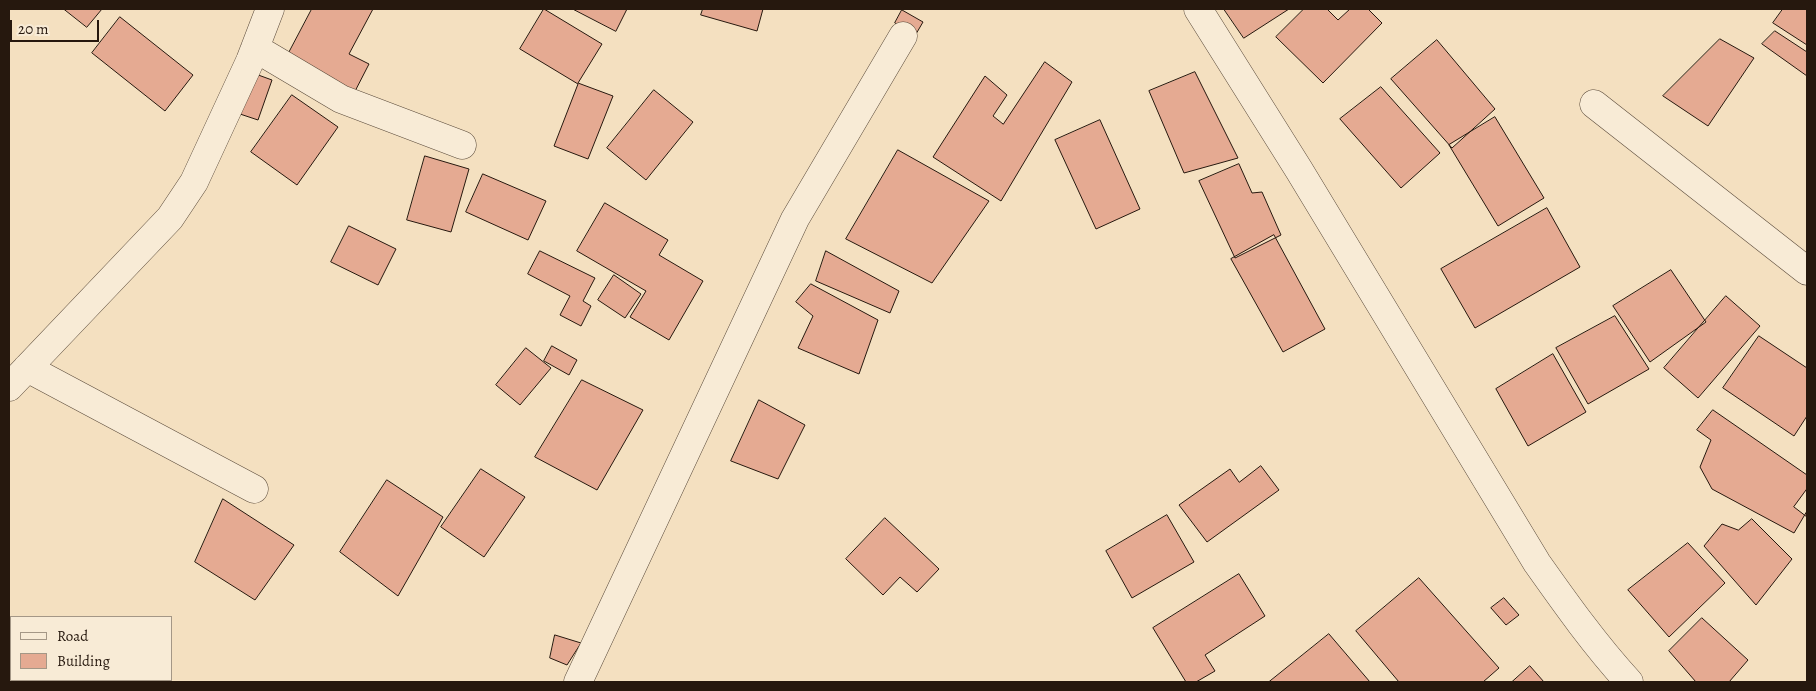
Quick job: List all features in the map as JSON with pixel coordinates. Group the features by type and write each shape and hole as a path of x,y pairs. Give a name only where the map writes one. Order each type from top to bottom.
{"street":[{"path":"254,489 18,377 170,218 194,182 255,48 270,9"},
{"path":"1198,9 1299,170 1537,563 1574,616 1629,682"},
{"path":"578,682 795,219 903,36"},
{"path":"255,48 340,99 462,145"},
{"path":"1594,104 1807,271"}],"building":[{"path":"64,9 102,9 87,27"},
{"path":"312,9 373,9 349,54 369,64 350,101 282,66"},
{"path":"544,9 602,44 578,83 613,96 588,159 554,146 578,84 520,49"},
{"path":"573,9 627,9 616,31"},
{"path":"703,9 763,9 757,31 701,15"},
{"path":"1224,9 1289,9 1244,38"},
{"path":"1304,9 1327,9 1338,20 1350,9 1368,9 1382,23 1323,83 1276,37"},
{"path":"1783,9 1807,9 1807,45 1773,23"},
{"path":"902,10 923,22 916,34 895,23"},
{"path":"120,17 193,75 165,111 92,53"},
{"path":"1775,31 1807,52 1807,76 1762,44"},
{"path":"1720,39 1754,58 1708,126 1663,96"},
{"path":"1437,40 1495,109 1452,148 1391,79"},
{"path":"1045,62 1072,82 1001,201 933,157 985,76 1007,95 993,116 1003,124"},
{"path":"250,72 272,80 258,120 237,113"},
{"path":"1195,72 1238,158 1184,173 1149,91"},
{"path":"1381,87 1440,153 1401,188 1340,119"},
{"path":"654,90 693,122 646,180 607,148"},
{"path":"292,95 338,127 297,185 251,152"},
{"path":"1495,117 1544,198 1498,226 1449,145"},
{"path":"1100,120 1140,209 1096,229 1055,140"},
{"path":"898,150 989,201 932,283 846,239"},
{"path":"425,156 469,169 451,232 407,220"},
{"path":"1239,164 1252,193 1262,192 1281,235 1235,258 1199,181"},
{"path":"483,174 546,201 528,240 466,212"},
{"path":"605,203 668,240 659,255 703,281 669,340 630,317 646,291 577,251"},
{"path":"1547,208 1580,267 1475,328 1441,269"},
{"path":"349,226 396,249 378,285 331,262"},
{"path":"1274,235 1325,329 1283,352 1231,259"},
{"path":"540,251 595,278 583,301 591,306 581,326 560,315 570,296 528,274"},
{"path":"826,251 899,291 890,313 816,281"},
{"path":"1671,270 1706,322 1650,362 1613,306"},
{"path":"614,275 641,294 625,318 598,300"},
{"path":"811,284 878,320 859,374 798,348 813,316 796,302"},
{"path":"1726,296 1760,326 1698,398 1664,368"},
{"path":"1615,316 1649,369 1588,404 1556,348"},
{"path":"1759,336 1807,368 1807,416 1794,436 1723,388"},
{"path":"552,346 577,360 569,375 544,361"},
{"path":"526,348 551,368 520,405 496,385"},
{"path":"1553,354 1586,412 1528,446 1496,389"},
{"path":"582,380 643,410 597,490 535,457"},
{"path":"759,400 805,425 778,479 731,461"},
{"path":"1713,410 1807,475 1807,511 1794,533 1712,489 1700,467 1711,440 1697,430"},
{"path":"1261,466 1279,490 1207,542 1179,505 1230,469 1239,482"},
{"path":"481,469 525,497 484,557 441,527"},
{"path":"387,480 443,517 398,596 340,552"},
{"path":"1807,489 1807,517 1794,507"},
{"path":"223,499 294,545 255,600 195,562"},
{"path":"1167,515 1194,562 1132,598 1106,551"},
{"path":"885,518 939,569 917,592 900,577 883,595 846,559"},
{"path":"1752,519 1792,559 1756,605 1704,546 1722,524 1738,530"},
{"path":"1688,543 1725,583 1669,637 1628,590"},
{"path":"1239,574 1265,616 1205,655 1215,671 1196,682 1186,682 1153,628"},
{"path":"1419,578 1499,668 1483,682 1399,682 1356,631"},
{"path":"1504,598 1519,615 1506,625 1491,608"},
{"path":"1702,618 1748,660 1729,682 1696,682 1669,651"},
{"path":"1329,634 1370,682 1269,682"},
{"path":"555,635 581,643 567,665 550,658"},
{"path":"1530,666 1544,682 1512,682"},
{"path":"73,681 74,682 36,682"}]}
